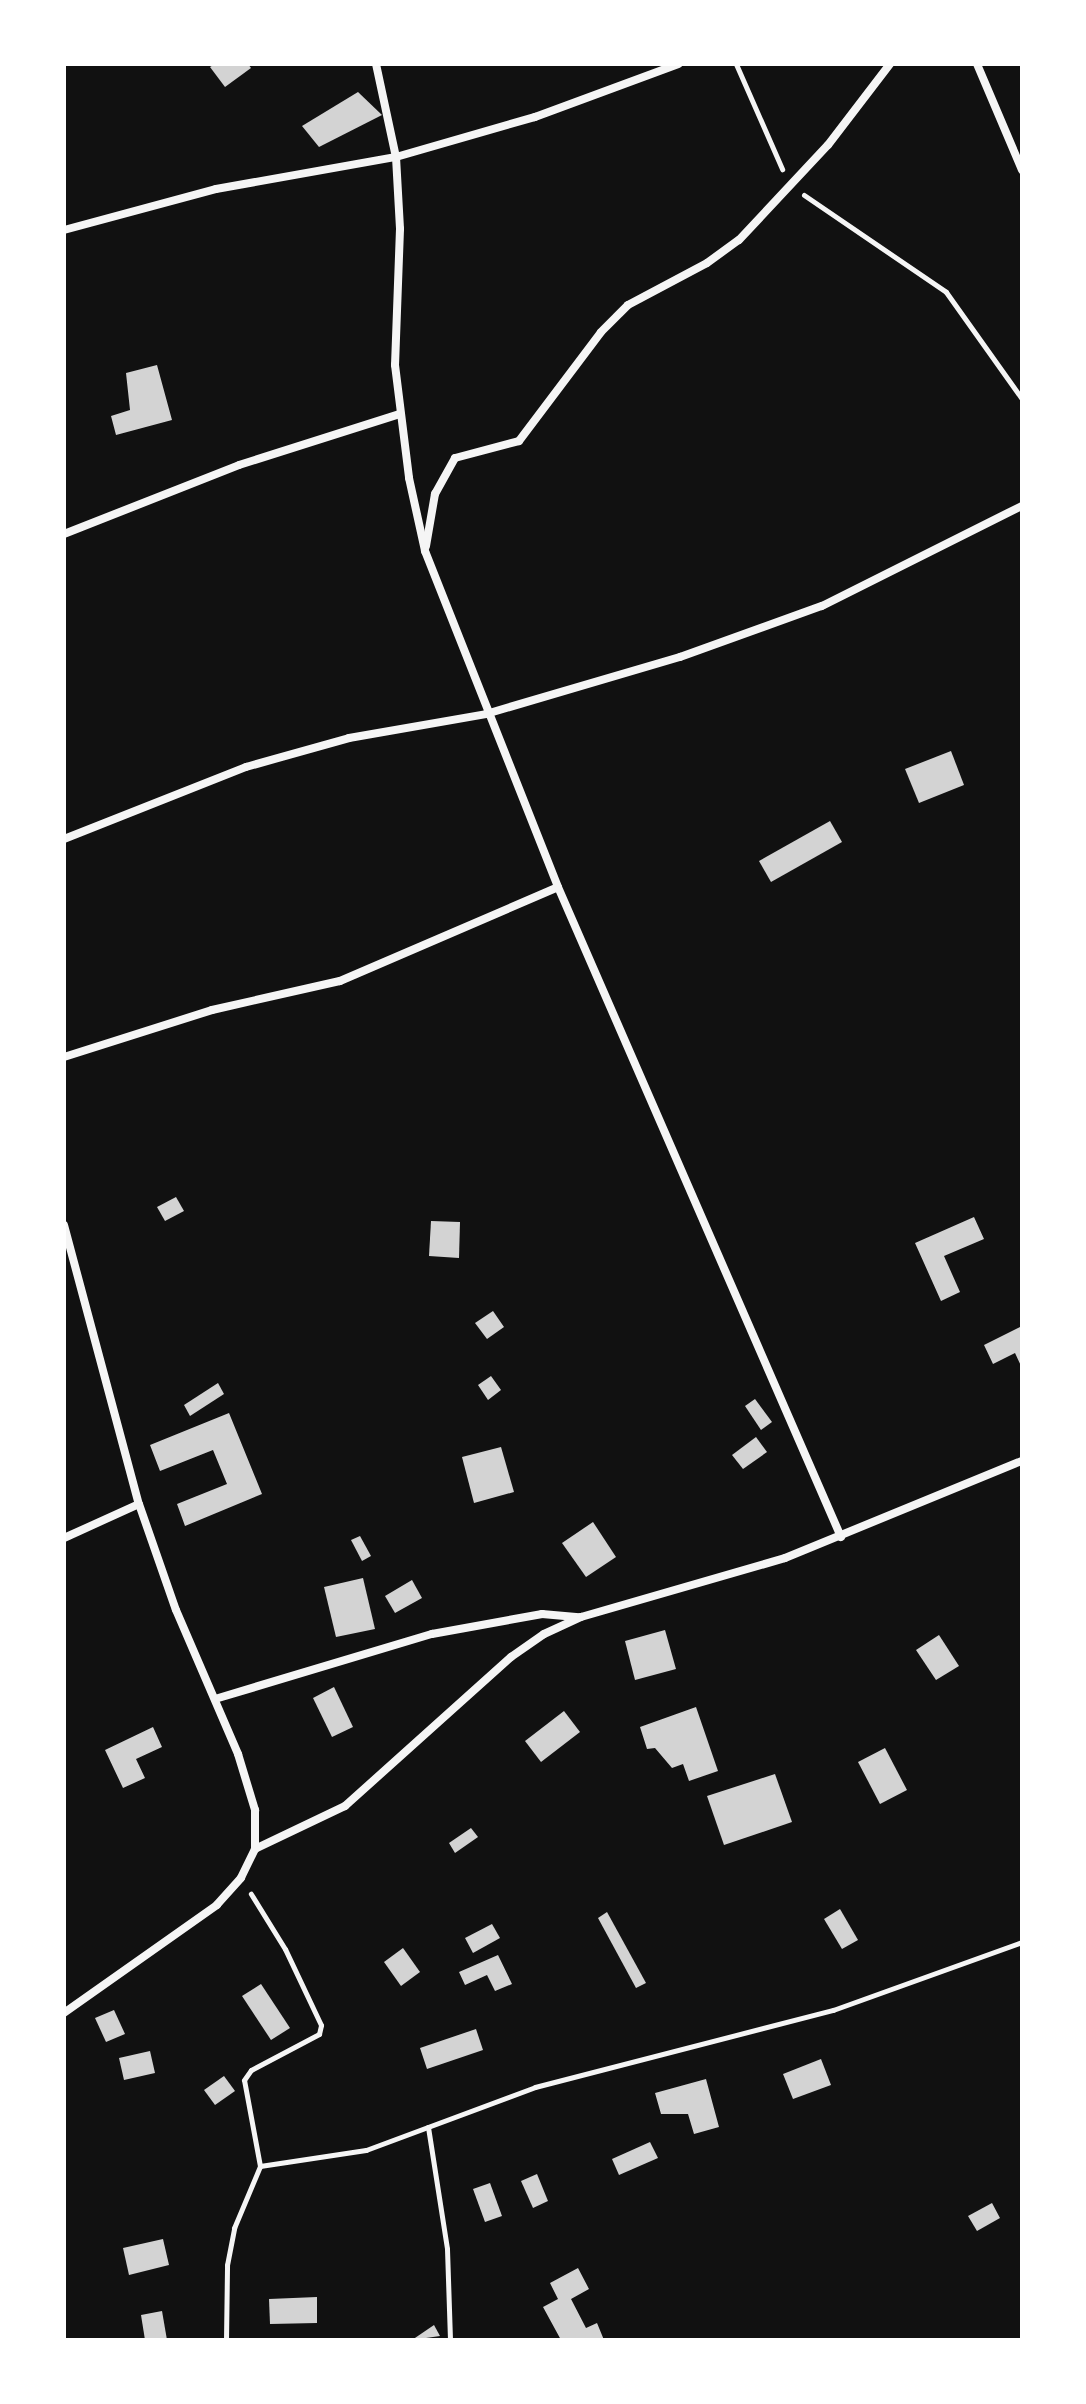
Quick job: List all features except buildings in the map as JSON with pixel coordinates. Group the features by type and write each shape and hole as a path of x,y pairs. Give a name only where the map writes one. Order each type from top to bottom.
{"street":[{"path":"376,64 396,157 400,229 395,365 400,414 425,551 486,714 558,887 841,1537"},
{"path":"64,230 216,189 396,157 535,117 678,64"},
{"path":"425,551 435,494 455,458 519,441 628,305 707,263 793,186 890,64"},
{"path":"977,64 1022,170"},
{"path":"64,534 239,465 400,414"},
{"path":"64,839 246,767 349,738 486,714 680,657 822,606 1022,506"},
{"path":"64,1057 212,1010 340,981 558,887"},
{"path":"64,1225 139,1504 255,1810 255,1849 241,1878 187,1929 64,2013"},
{"path":"255,1849 345,1806 511,1657 581,1617 727,1578 841,1537 1022,1461"},
{"path":"64,1538 139,1504"},
{"path":"215,1699 432,1634 542,1614 581,1617"}],"path":[{"path":"736,64 768,145 793,186 866,242 946,292 1022,399"},
{"path":"226,2340 227,2265 234,2228 260,2166 244,2080 251,2070 319,2034 321,2025 285,1949 241,1878"},
{"path":"260,2166 366,2150 535,2087 833,2010 1022,1942"},
{"path":"428,2127 447,2249 450,2340"}]}
